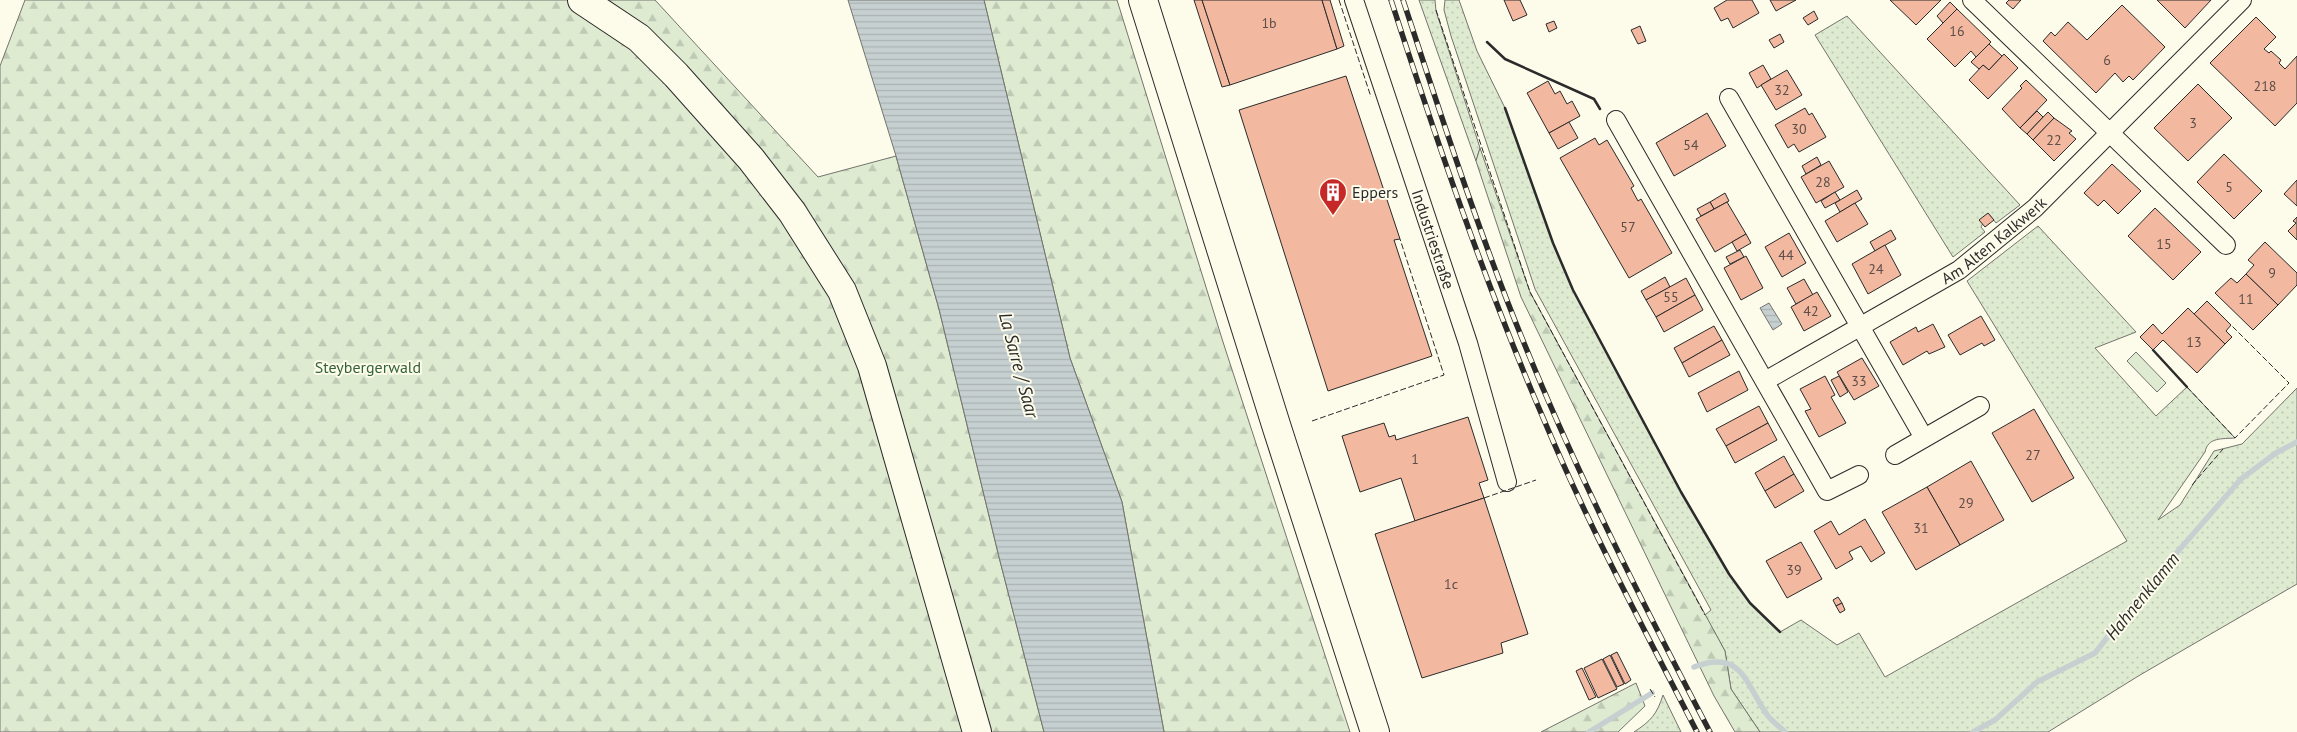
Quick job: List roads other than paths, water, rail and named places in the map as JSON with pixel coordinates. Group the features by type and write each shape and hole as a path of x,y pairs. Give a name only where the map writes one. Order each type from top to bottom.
{"main road":[{"path":"582,0 639,38 683,82 751,159 792,212 842,291 872,366 977,732"},
{"path":"1143,0 1280,438 1375,732"}],"street":[{"name":"Industriestraße","path":"1354,0 1468,343 1507,482"},
{"path":"1972,0 2226,245"},
{"name":"Am Alten Kalkwerk","path":"1765,381 1959,270 2035,208 2242,0"},
{"path":"1730,98 1924,438"},
{"path":"1616,120 1827,491 1859,474"},
{"path":"1895,455 1980,406"}],"water":[{"name":"La Sarre / Saar","path":"848,0 984,0 1070,358 1122,502 1164,732 1044,732 999,557 939,309 896,156"},
{"path":"1769,303 1782,324 1773,330 1760,308"}],"waterway":[{"name":"Hahnenklamm","path":"1973,732 1995,720 2037,682 2095,653 2146,588 2241,479 2276,453 2297,442"},
{"name":"Hahnenklamm","path":"1694,667 1710,662 1723,662 1733,666 1748,682 1768,716 1785,732"},
{"name":"Hahnenklamm","path":"1589,732 1652,693"}],"railway":[{"path":"1391,0 1463,212 1522,368 1561,460 1598,539 1697,732"},
{"path":"1403,0 1476,216 1524,343 1589,491 1660,636 1710,732"}],"place":[{"name":"Eppers","path":"1333,216"}],"park label":[{"name":"Steybergerwald","path":"368,367"}]}
